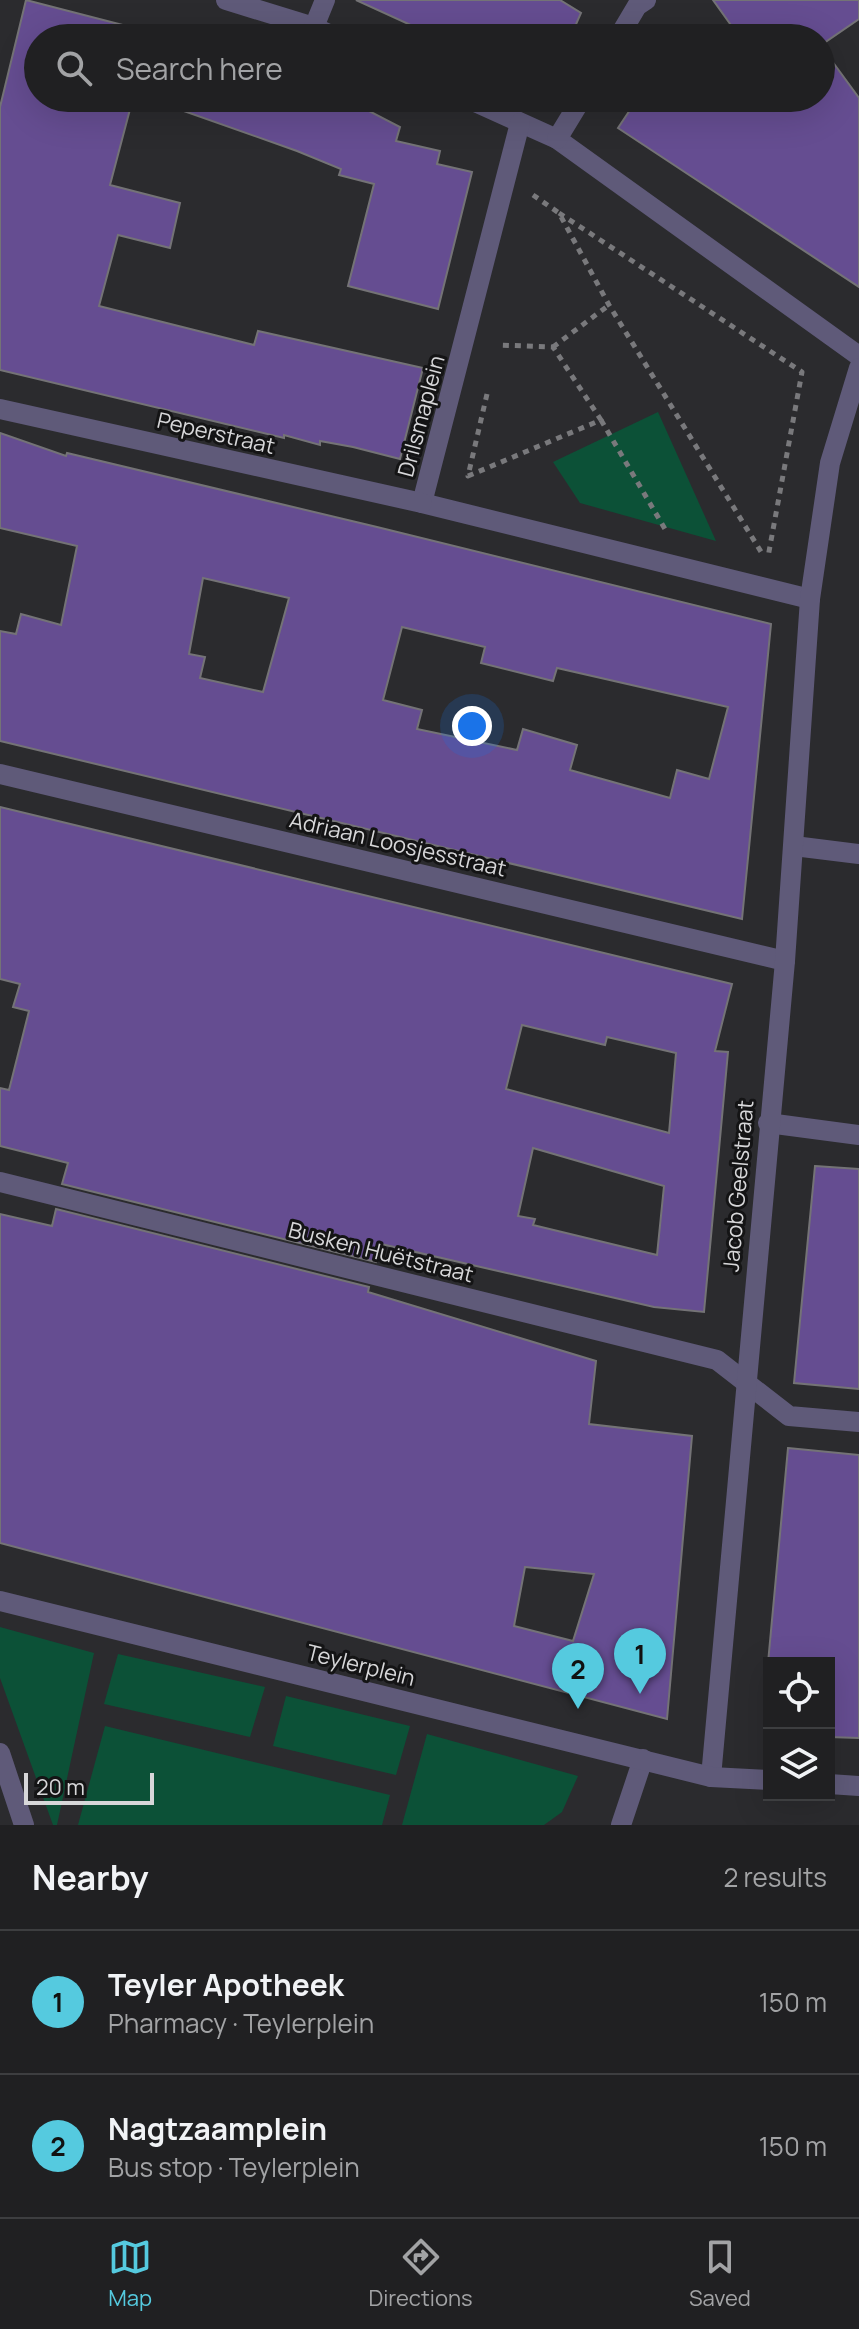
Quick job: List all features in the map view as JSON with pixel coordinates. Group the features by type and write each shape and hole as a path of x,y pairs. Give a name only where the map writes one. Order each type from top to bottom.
{"street":[{"path":"226,0 304,24"},
{"path":"315,24 325,0"},
{"path":"626,24 637,6 646,0"},
{"path":"496,112 557,139 859,356"},
{"path":"557,139 573,112"},
{"name":"Drilsmaplein","path":"520,123 422,503 810,599"},
{"path":"810,599 830,463 859,368"},
{"name":"Peperstraat","path":"0,409 422,503"},
{"name":"Jacob Geelstraat","path":"711,1777 744,1382 785,961 810,599"},
{"name":"Adriaan Loosjesstraat","path":"0,774 785,961"},
{"path":"794,846 859,854"},
{"path":"768,1123 859,1135"},
{"name":"Busken Huëtstraat","path":"0,1182 717,1360 789,1416 859,1422"},
{"name":"Teylerplein","path":"0,1601 711,1777 763,1780"},
{"path":"0,1753 24,1825"},
{"path":"621,1825 643,1759"},
{"path":"835,1784 859,1786"}],"path":[{"path":"531,182 534,197 559,213 802,372 767,561 609,305 559,213"},
{"path":"495,359 498,345 553,347 609,305"},
{"path":"553,347 601,420 668,534"},
{"path":"468,476 488,389"},
{"path":"468,476 601,420"},
{"path":"468,476 483,481"}],"green space":[{"path":"658,412 716,541 580,503 553,462"},
{"path":"0,1627 94,1653 57,1825 53,1825 0,1678"},
{"path":"118,1654 265,1687 250,1737 104,1704"},
{"path":"286,1696 410,1726 396,1775 273,1746"},
{"path":"105,1726 390,1795 382,1825 78,1825"},
{"path":"427,1734 578,1776 562,1812 544,1825 402,1825"}],"building":[{"path":"26,0 119,24 24,24 24,112 129,112 110,185 180,203 170,248 118,235 99,306 254,345 258,331 423,368 400,459 320,441 320,445 284,435 284,438 0,370 0,107"},
{"path":"356,0 560,0 581,13 576,24 408,24"},
{"path":"713,0 859,0 859,19 835,35 835,24 730,24"},
{"path":"835,65 859,98 859,287 618,128 629,112 835,112"},
{"path":"187,112 371,112 400,127 396,141 440,151 437,164 472,172 438,309 348,286 374,184 339,175 341,169"},
{"path":"0,433 66,456 67,453 771,624 742,919 0,741 0,631 16,634 21,614 61,625 77,546 0,528","holes":["203,578 289,598 263,692 200,678 205,657 189,654","402,627 485,647 481,663 553,681 557,668 728,707 709,779 677,770 670,798 570,770 577,745 523,729 517,750 417,729 422,710 383,700"]},
{"path":"0,807 732,984 715,1051 728,1052 704,1312 654,1307 381,1244 376,1262 62,1184 68,1163 0,1146 0,1088 9,1090 29,1011 13,1007 20,984 0,979","holes":["522,1025 605,1045 607,1037 676,1053 669,1133 506,1089","533,1148 664,1186 657,1255 533,1225 535,1219 518,1216"]},
{"path":"815,1166 859,1169 859,1389 794,1383"},
{"path":"56,1209 369,1287 368,1292 596,1361 589,1424 692,1436 667,1719 0,1543 0,1214 52,1226","holes":["525,1567 594,1574 573,1641 514,1626"]},
{"path":"788,1448 859,1455 859,1738 835,1737 835,1657 769,1657"}],"place":[{"name":"Teyler Apotheek","path":"640,1694"},
{"name":"Nagtzaamplein","path":"578,1709"}]}
